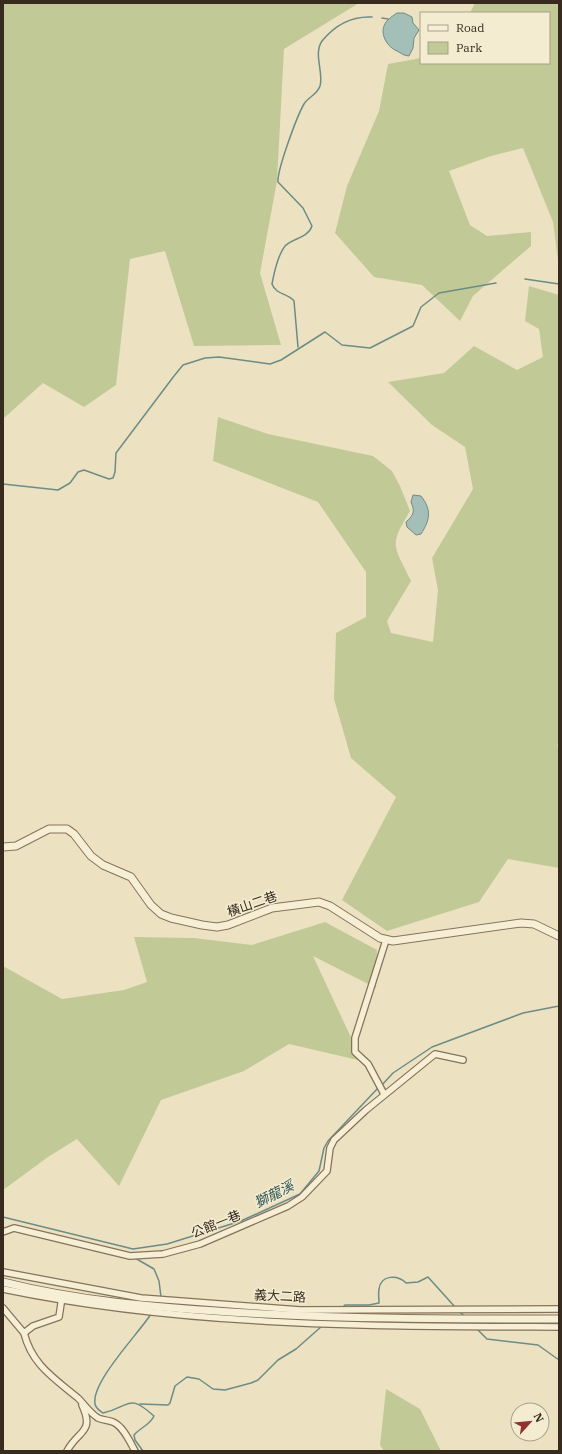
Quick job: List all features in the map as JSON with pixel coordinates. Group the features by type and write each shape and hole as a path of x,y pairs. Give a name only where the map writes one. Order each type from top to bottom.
{"street":[{"name":"橫山二巷","path":"3,847 16,846 49,829 67,829 74,834 92,856 103,865 131,876 151,905 162,914 171,918 217,927 228,925 272,908 319,902 330,906 380,938 386,940"},
{"path":"383,1092 368,1064 355,1052 355,1038 386,940 393,941 528,923 559,936"},
{"name":"公館一巷","path":"3,1232 14,1228 130,1256 163,1254 200,1244 288,1206 302,1197 327,1171 330,1148 334,1140 383,1092 435,1054 463,1060"},
{"name":"義大二路","path":"3,1272 141,1298 300,1310 559,1310"},
{"name":"義大二路","path":"3,1282 62,1298 147,1307 300,1316 559,1319"},
{"name":"義大二路","path":"3,1289 151,1312 300,1324 559,1327"},
{"path":"24,1333 33,1326 59,1317 62,1298"},
{"path":"3,1308 24,1333 28,1346 35,1358 62,1386 78,1398 98,1418 114,1422 124,1432 135,1451"},
{"path":"67,1451 86,1430 87,1426 87,1414 78,1398"}],"green space":[{"path":"3,3 359,3 284,49 277,181 260,273 281,345 194,346 165,251 130,259 116,385 84,407 43,383 4,418 3,425"},
{"path":"475,3 559,3 559,268 553,222 523,148 491,156 449,171 470,225 487,236 531,232 531,246 473,296 460,321 422,285 374,277 335,233 347,186 379,111 388,64 420,58 420,64 550,64 550,12 470,12"},
{"path":"529,286 559,295 559,741 557,746 559,748 559,868 508,859 479,902 387,931 342,900 396,797 351,758 334,699 336,633 366,617 366,572 318,502 213,461 218,417 268,434 373,456 392,471 410,511 398,532 396,546 397,553 411,581 387,621 391,633 433,642 438,590 432,558 473,489 465,447 432,425 388,382 444,373 474,346 517,370 543,357 539,329 525,321"},
{"path":"325,922 377,950 376,988 313,956 362,1061 289,1044 244,1071 161,1100 119,1186 77,1139 48,1157 3,1190 3,966 62,999 124,990 147,982 134,937 194,938 252,945"},
{"path":"386,1389 420,1409 441,1451 384,1451 380,1445"}],"water":[{"path":"397,13 404,13 412,17 413,23 419,30 414,38 413,48 409,56 393,49 384,37 383,32 385,23"},
{"path":"413,495 421,496 425,501 428,510 428,520 424,529 421,534 416,535 407,527 406,522 413,513 411,502"}],"waterway":[{"path":"298,347 294,301 276,290 272,284 278,259 285,246 307,233 312,226 303,208 278,182 281,166 292,131 301,110 304,104 317,92 320,86 321,75 318,52 322,41 332,30 344,23 358,18 372,17"},
{"path":"382,18 388,19"},
{"path":"525,279 559,284"},
{"path":"3,484 58,490 70,483 78,472 84,470 109,479 113,478 115,472 116,453 183,365 205,358 219,357 270,364 281,360 325,332 342,345 370,348 413,326 421,307 439,293 496,283"},
{"name":"獅龍溪","path":"381,1086 393,1073 432,1047 523,1013 559,1006"},
{"name":"獅龍溪","path":"3,1217 133,1249 167,1244 241,1221 300,1194 319,1171 324,1148 328,1141 378,1088"},
{"path":"135,1258 154,1269 159,1281 161,1297"},
{"path":"342,1308 345,1305 369,1305 379,1303 380,1284 386,1278 390,1277 399,1278 406,1283 418,1282 428,1277 455,1307"},
{"path":"459,1311 465,1317"},
{"path":"143,1451 135,1440 134,1435 150,1422 154,1416 139,1405 133,1403 129,1403 103,1413 95,1404 100,1383 151,1314"},
{"path":"140,1404 168,1405 175,1386 187,1377 199,1379 213,1389 225,1390 251,1383 258,1380 278,1360 296,1349 322,1326"},
{"path":"476,1328 487,1339 538,1345 559,1360"}]}
